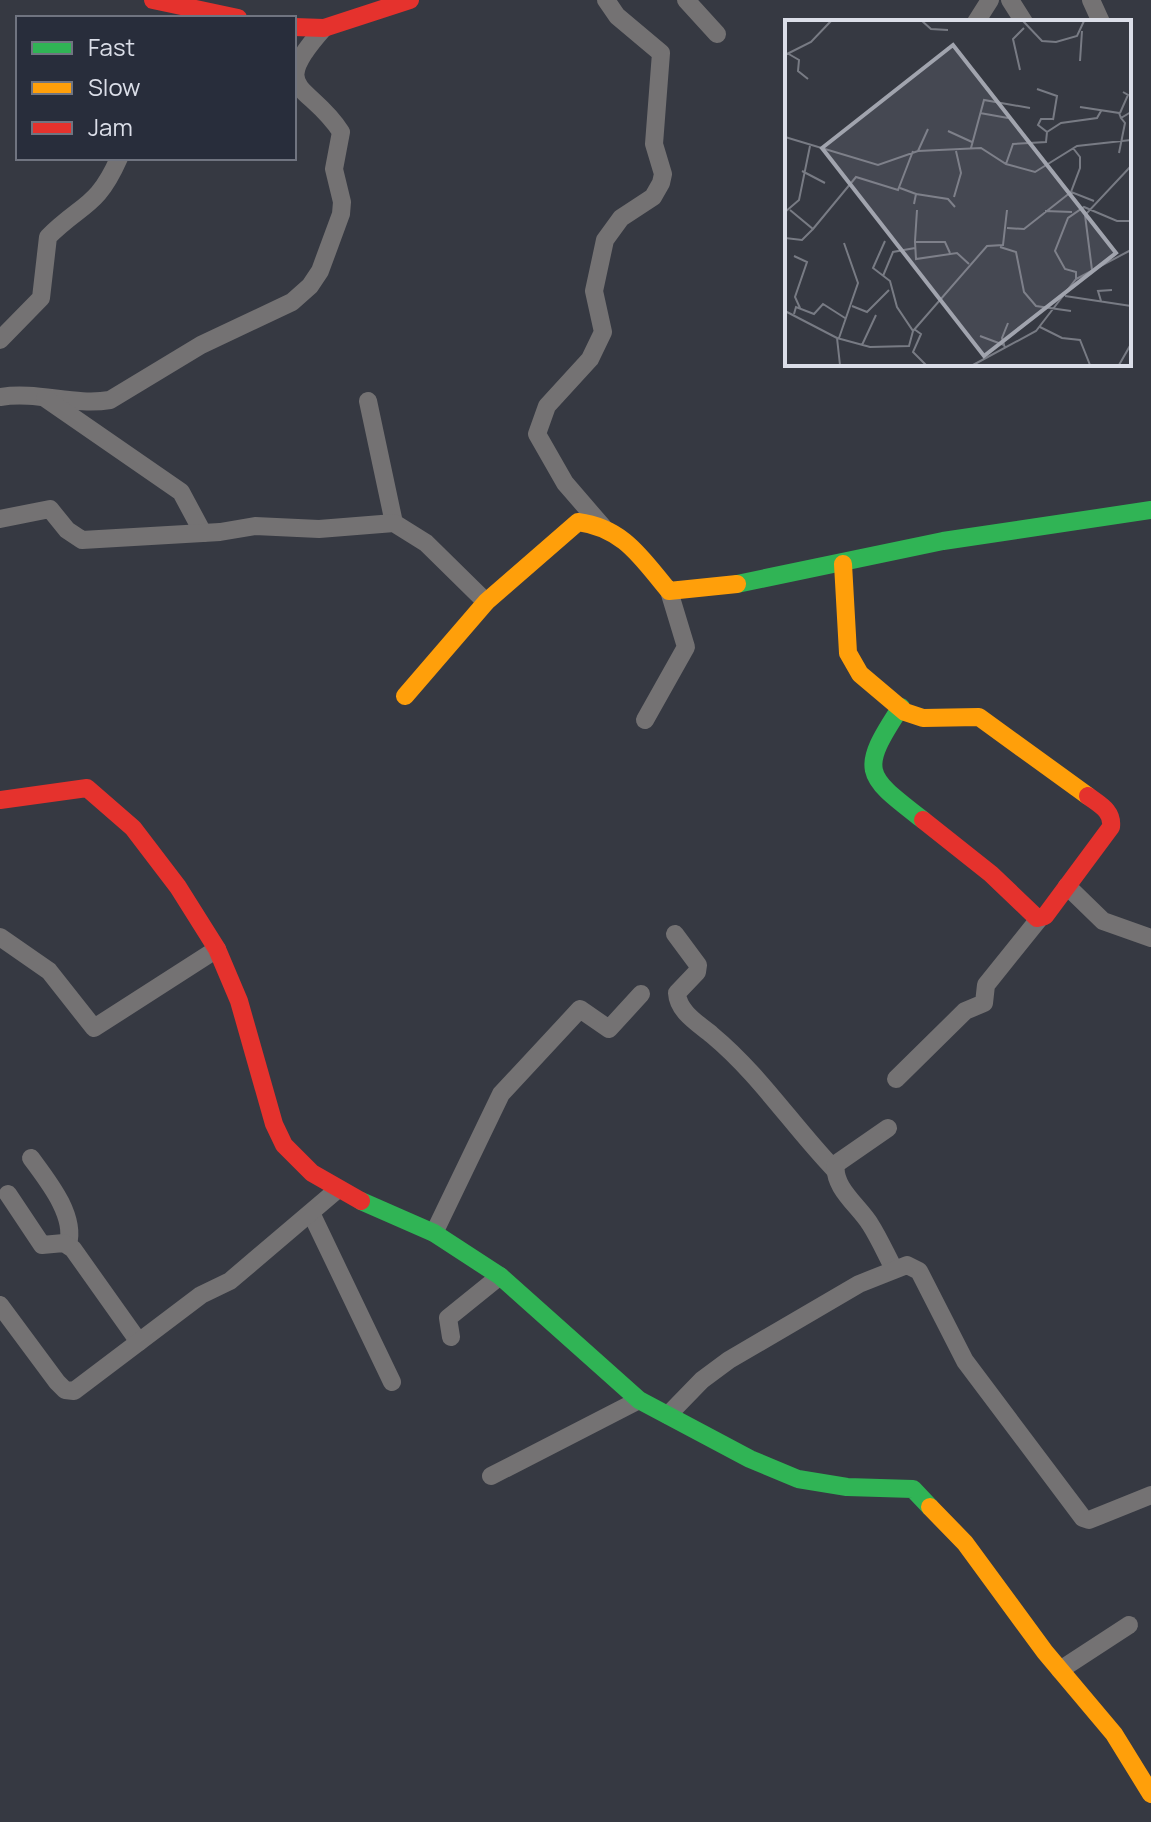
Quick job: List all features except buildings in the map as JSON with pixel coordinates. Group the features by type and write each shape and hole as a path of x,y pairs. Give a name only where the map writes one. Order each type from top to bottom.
{"street":[{"path":"153,0 198,14 218,16"},
{"path":"296,27 324,28 410,0"},
{"path":"606,0 617,16 661,53 654,144 663,174 653,197 621,218 605,240 594,291 603,332 590,359 547,406 537,434 565,483 604,528 628,544 654,569 669,591 686,647 645,720"},
{"path":"686,0 717,34"},
{"path":"977,20 990,0"},
{"path":"1010,0 1023,20"},
{"path":"1091,0 1100,20"},
{"path":"296,68 302,53 324,28"},
{"path":"0,397 40,394 95,403 110,400 201,345 292,302 310,286 320,271 342,202 334,169 341,132 297,87 296,78"},
{"path":"0,340 41,298 48,237 94,202 109,181 118,160"},
{"path":"40,394 181,492 203,533"},
{"path":"368,401 394,523"},
{"path":"0,519 50,509 67,530 82,540 203,533 255,526 319,529 394,523 426,543 486,602"},
{"path":"669,591 744,583 943,541 1151,510"},
{"path":"405,696 486,602 569,528 578,522 604,528"},
{"path":"843,564 851,663 901,707 923,718 979,717 1107,810 1112,818 1111,827 1067,886 986,985 984,1003 965,1011 896,1079"},
{"path":"901,707 877,745 870,767 872,776 885,793 991,874 1039,919"},
{"path":"0,800 81,788 93,790 133,828 178,887 217,949 239,1001 274,1124 284,1145 312,1173 337,1190 434,1233 500,1276 639,1400 750,1459 798,1479 847,1487 913,1489 965,1543 1060,1670 1114,1734 1151,1794"},
{"path":"1067,886 1103,921 1151,938"},
{"path":"675,934 698,965 697,972 677,993 682,1008 749,1070 795,1128 834,1169 839,1182 868,1221 894,1269"},
{"path":"0,937 49,971 94,1028 217,949"},
{"path":"434,1233 501,1094 580,1009 609,1029 641,994"},
{"path":"834,1169 836,1164 888,1128"},
{"path":"31,1158 50,1184 64,1213 72,1232 68,1244"},
{"path":"0,1305 65,1390 74,1391 201,1295 230,1281 312,1215 337,1190"},
{"path":"8,1194 42,1245 68,1244"},
{"path":"312,1215 392,1382"},
{"path":"68,1244 139,1342"},
{"path":"668,1415 702,1380 729,1360 859,1284 907,1265 919,1271 965,1361 1083,1518 1089,1520 1151,1495"},
{"path":"451,1337 448,1318 454,1309 500,1276"},
{"path":"491,1476 639,1400"},
{"path":"1060,1670 1129,1625"}],"traffic: fast":[{"path":"737,584 943,541 1151,510"},
{"path":"901,707 878,746 874,771 879,782 923,820"},
{"path":"361,1201 434,1233 500,1276 639,1400 750,1459 798,1479 847,1487 913,1489 930,1507"}],"traffic: slow":[{"path":"405,696 486,602 578,522 594,525 620,538 669,591 737,584"},
{"path":"843,564 848,653 860,674 905,712 923,718 979,717 1088,796"},
{"path":"930,1507 965,1543 1045,1652 1114,1734 1151,1794"}],"traffic: jam":[{"path":"153,0 229,16"},
{"path":"296,27 324,28 410,0"},
{"path":"0,800 87,788 133,828 178,887 217,949 239,1001 274,1124 284,1145 312,1173 361,1201"},
{"path":"923,820 991,874 1037,918 1045,916 1111,827 1108,813 1088,796"}]}
